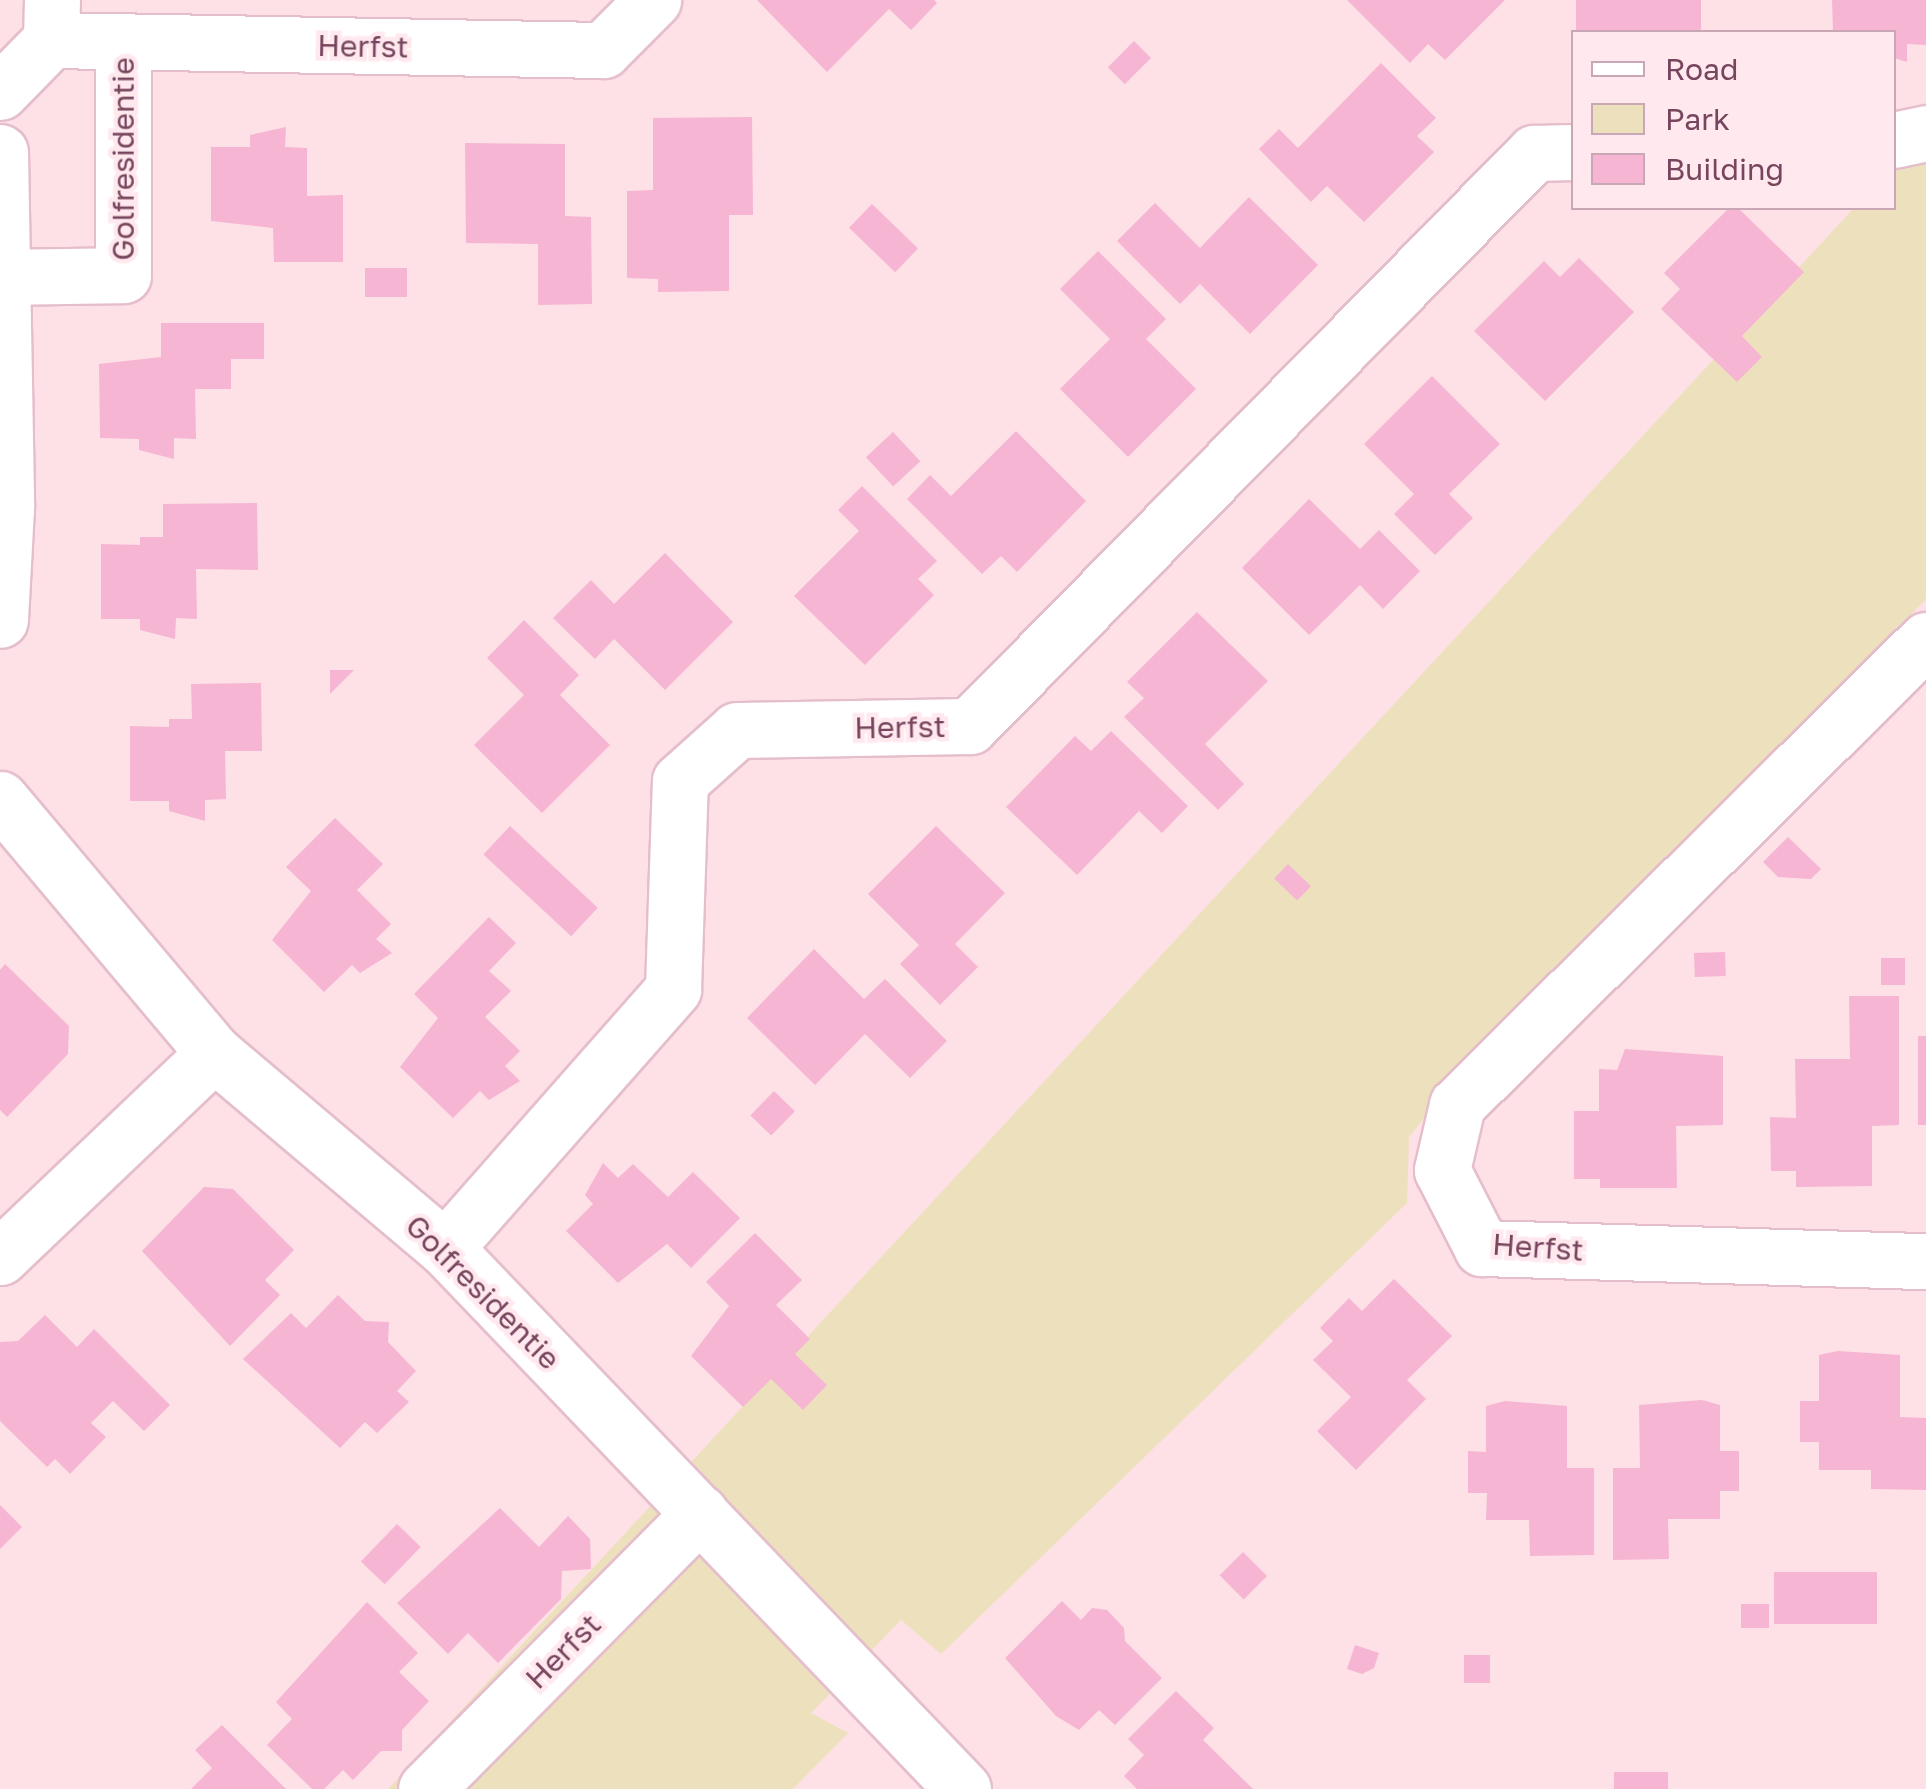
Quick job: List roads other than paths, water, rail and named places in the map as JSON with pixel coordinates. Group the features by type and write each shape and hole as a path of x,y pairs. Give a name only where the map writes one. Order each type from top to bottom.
{"street":[{"name":"Herfst","path":"51,20 123,42 604,50 653,0"},
{"path":"0,92 51,20"},
{"name":"Golfresidentie","path":"2,277 123,275 123,42"},
{"path":"1896,140 1926,132"},
{"path":"0,152 0,620"},
{"name":"Herfst","path":"444,1248 673,989 680,780 737,730 970,726 1534,154 1571,152"},
{"name":"Herfst","path":"1926,640 1458,1105 1442,1170 1482,1248 1926,1261"},
{"name":"Golfresidentie","path":"0,799 214,1053 444,1248 963,1789"},
{"path":"0,1257 214,1053"},
{"name":"Herfst","path":"426,1789 700,1513"}]}
